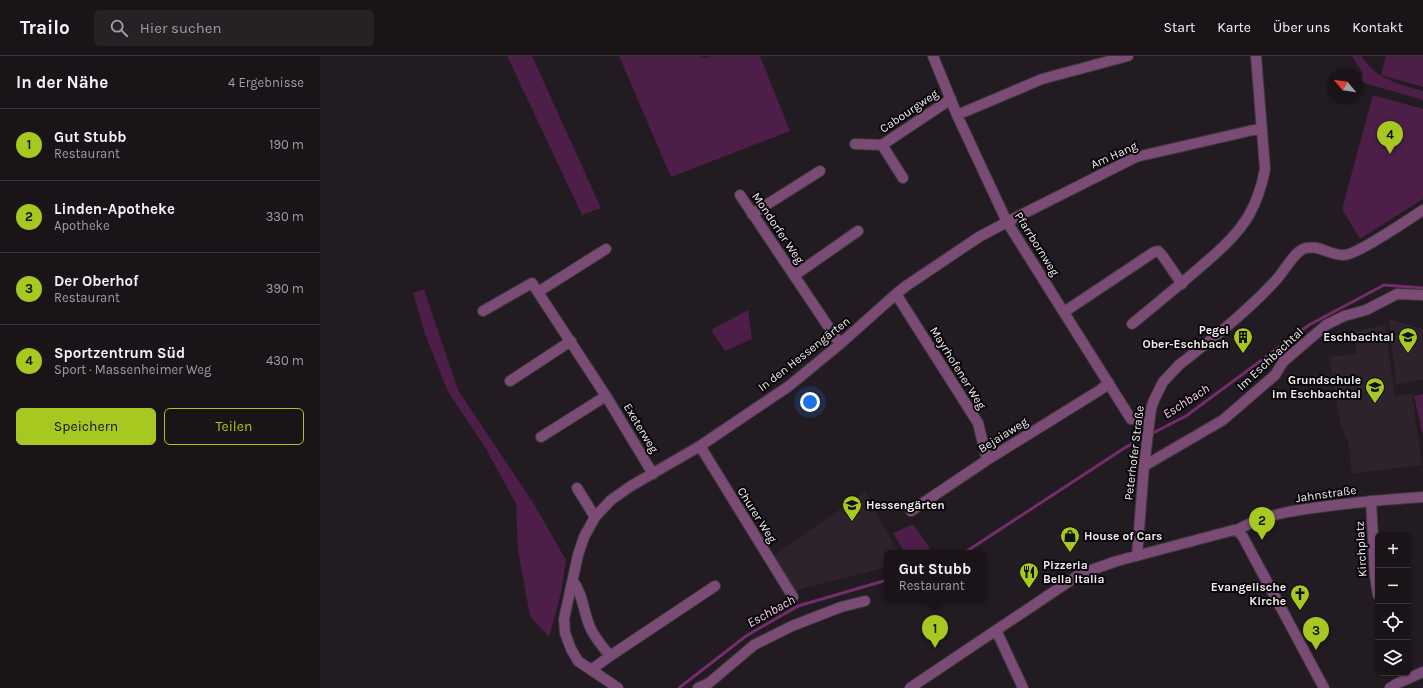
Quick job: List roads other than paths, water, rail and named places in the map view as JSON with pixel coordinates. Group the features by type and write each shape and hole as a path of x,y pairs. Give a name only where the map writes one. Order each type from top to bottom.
{"street":[{"name":"Pfarrbornweg","path":"933,56 957,115 1007,222 1131,419 1149,421"},
{"path":"957,115 1042,79 1128,56"},
{"path":"1132,324 1182,284 1216,254 1234,235 1248,216 1259,192 1265,169 1256,56"},
{"name":"Cabourgweg","path":"855,144 882,146 951,99"},
{"name":"Am Hang","path":"1007,222 1136,157 1262,128"},
{"name":"Cabourgweg","path":"882,146 903,178"},
{"path":"752,214 820,171"},
{"name":"Mondorfer Weg","path":"740,195 840,344"},
{"name":"Peterhofer Straße","path":"1137,556 1147,431 1154,400 1169,374 1250,306 1277,279 1303,249 1314,248 1345,256 1361,249 1423,210"},
{"name":"In den Hessengärten","path":"618,688 578,661 571,649 565,633 564,619 578,555 584,537 595,517 610,500 631,486 700,446 789,386 840,344 896,294 973,242 1007,222"},
{"name":"Mondorfer Weg","path":"795,275 858,232"},
{"path":"483,311 532,283 538,292 606,249"},
{"path":"1064,312 1154,252 1158,251 1182,284"},
{"name":"Exeterweg","path":"538,292 606,396 653,474"},
{"name":"Mayrhofener Weg","path":"896,294 978,424 986,460"},
{"name":"Im Eschbachtal","path":"1144,461 1223,420 1275,375 1283,362 1326,326 1344,316 1366,310 1397,294 1423,295"},
{"path":"510,381 571,341"},
{"name":"Bejaiaweg","path":"911,511 986,460 1109,383"},
{"path":"541,437 606,396"},
{"name":"Churer Weg","path":"700,446 793,597"},
{"path":"577,488 595,517"},
{"name":"Jahnstraße","path":"910,688 1080,574 1106,564 1229,530 1237,530 1251,522 1269,516 1304,509 1371,501 1423,497"},
{"name":"Kirchplatz","path":"1371,501 1375,576"},
{"path":"1237,530 1243,537 1324,688"},
{"path":"573,580 579,589 583,610 590,629 610,656"},
{"path":"591,670 715,586"},
{"path":"698,688 709,683 754,645 792,626 834,610 865,601"},
{"path":"996,630 1022,688"},
{"path":"1395,681 1423,672"}],"waterway":[{"name":"Eschbach","path":"1151,434 1186,416 1309,325 1384,285 1423,288"},
{"name":"Eschbach","path":"969,550 1126,447 1146,437"},
{"name":"Eschbach","path":"679,688 746,636 798,606 884,581"}],"place":[{"name":"Sportzentrum Süd","path":"1390,154"},
{"name":"Pegel Ober-Eschbach","path":"1243,354"},
{"name":"Eschbachtal","path":"1408,354"},
{"name":"Grundschule im Eschbachtal","path":"1375,404"},
{"name":"Hessengärten","path":"852,522"},
{"name":"Linden-Apotheke","path":"1262,540"},
{"name":"House of Cars","path":"1070,553"},
{"name":"Pizzeria Bella Italia","path":"1029,589"},
{"name":"Evangelische Kirche","path":"1300,611"},
{"name":"Gut Stubb","path":"935,648"},
{"name":"Der Oberhof","path":"1316,650"}]}
